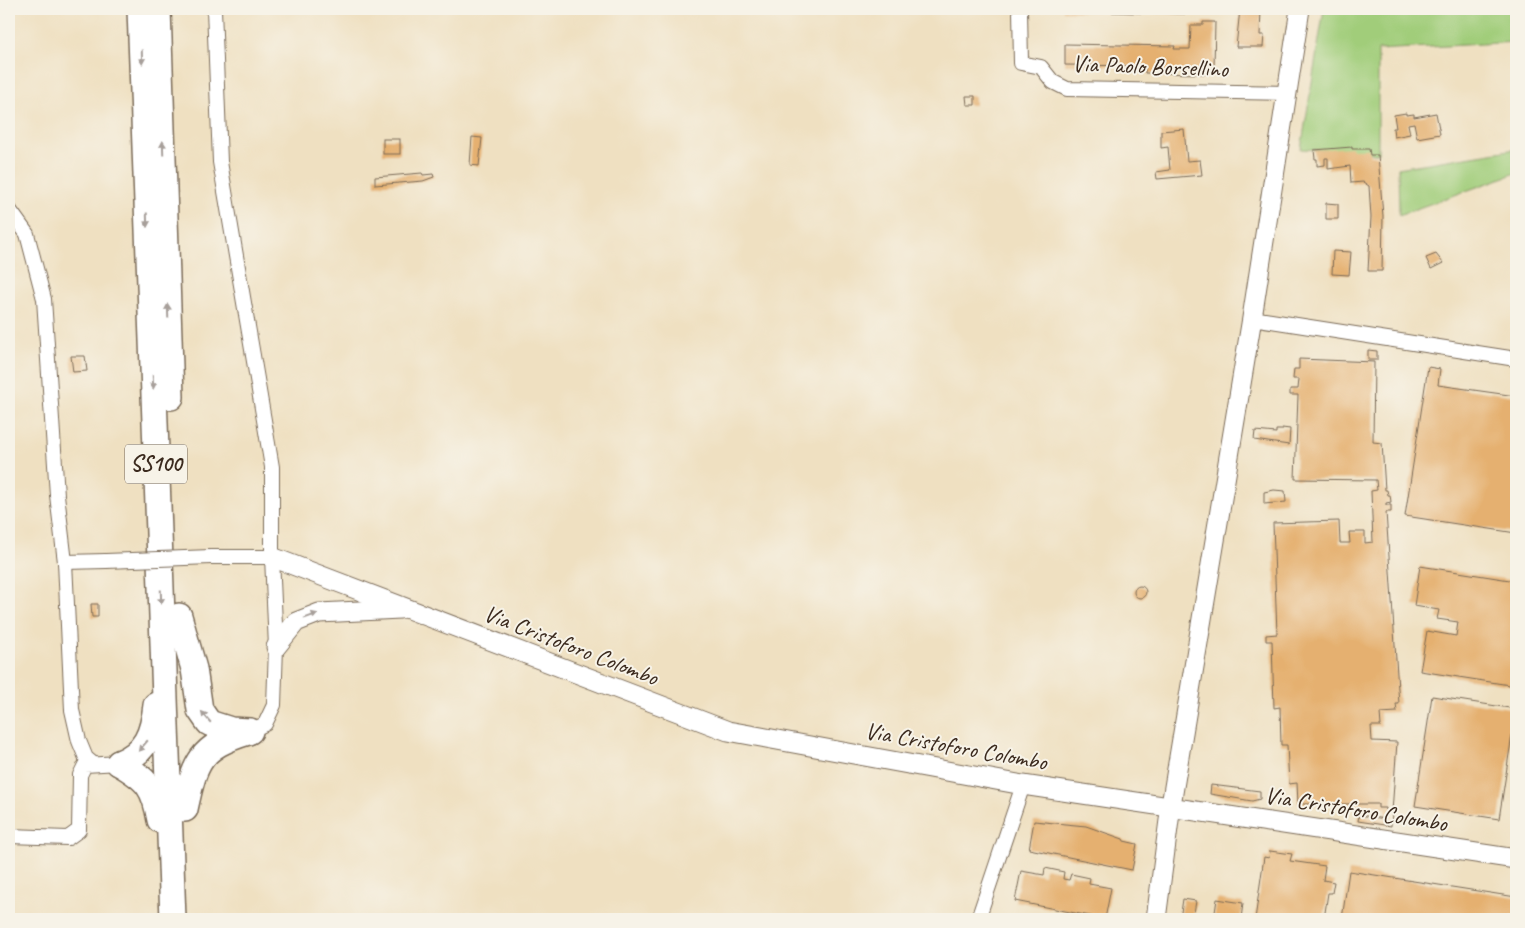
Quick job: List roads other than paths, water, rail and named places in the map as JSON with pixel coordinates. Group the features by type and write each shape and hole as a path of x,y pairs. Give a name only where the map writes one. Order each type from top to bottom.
{"highway":[{"name":"SS100","path":"140,9 173,919"},
{"name":"SS100","path":"158,9 179,616 187,919"},
{"name":"SS100","path":"179,616 194,669 200,710 209,723 231,730 250,731"},
{"name":"SS100","path":"163,650 156,662 156,704 149,738 135,755 119,763 149,784 156,798 162,835 170,854"},
{"name":"SS100","path":"185,809 192,775 204,755 213,746 224,740 250,731"}],"main road":[{"path":"1156,919 1171,805 1252,318 1300,9"},
{"name":"Via Cristoforo Colombo","path":"272,557 728,731 1023,784 1516,859"},
{"path":"276,648 296,622 319,613 407,609"}],"street":[{"path":"214,9 220,162 272,468 272,557 276,648 274,705 265,724 250,731"},
{"name":"Via Paolo Borsellino","path":"1020,9 1021,63 1042,67 1053,82 1067,89 1287,93"},
{"path":"9,209 27,234 44,299 58,495 65,562 72,710 79,741 86,758 92,763"},
{"path":"1252,318 1516,359"},
{"path":"65,562 272,557"},
{"path":"9,836 68,838 79,830 80,776 86,765 92,763 119,763"},
{"path":"978,919 1023,784"}]}
